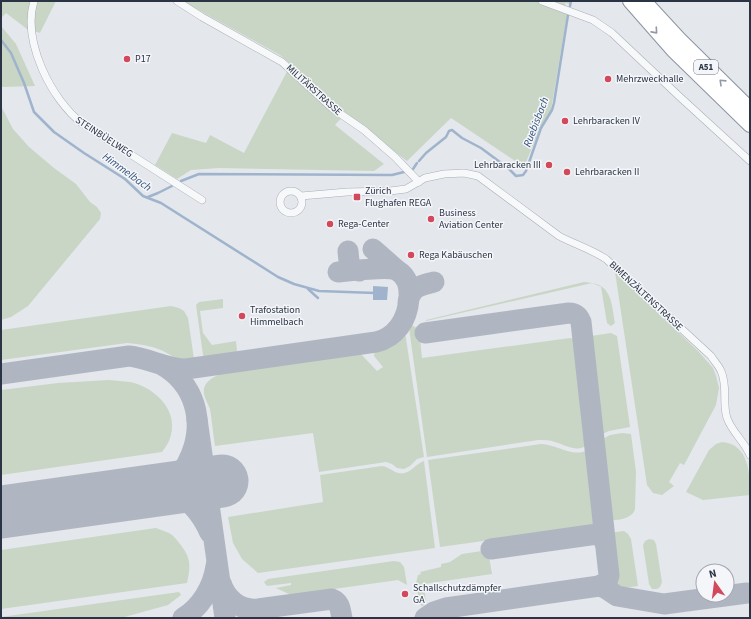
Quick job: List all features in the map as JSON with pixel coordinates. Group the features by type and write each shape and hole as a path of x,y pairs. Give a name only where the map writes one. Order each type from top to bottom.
{"highway":[{"name":"A51","path":"630,1 673,50 750,125"},
{"name":"A51","path":"644,1 663,23 750,109"},
{"path":"649,1 663,23"}],"street":[{"name":"STEINBÜELWEG","path":"34,1 31,15 31,35 37,56 45,75 72,116 202,200"},
{"name":"MILITÄRSTRASSE","path":"177,1 202,17 282,62 332,108 364,130 395,157 419,182"},
{"path":"542,1 593,20 612,33 750,161"},
{"name":"BIMENZÄLTENSTRASSE","path":"301,196 347,192 390,191 406,188 425,178 444,174 464,173 478,176 559,236 600,254 615,266 710,356 718,366 724,381 725,409 727,417 732,428 750,455"}],"green space":[{"path":"1,1 56,1 40,33 27,29 6,13 1,18"},
{"path":"182,1 570,1 570,4 565,3 567,15 551,110 540,128 524,167 451,118 407,161 345,114 335,125 384,164 374,171 219,168 191,170 177,179 155,165 172,133 206,143 210,135 244,153 291,64 280,55"},
{"path":"1,26 16,44 35,86 1,87"},
{"path":"1,106 13,129 29,147 76,184 101,213 100,219 28,306 11,317 1,320"},
{"path":"615,272 698,351 713,368 719,388 716,405 684,465 680,463 669,482 674,486 662,495 653,493 647,485"},
{"path":"584,282 593,283 600,286 605,290 611,301 615,323 611,326 607,323 601,287 592,283 426,321 426,320"},
{"path":"223,299 223,308 200,311 203,333 212,345 236,341 237,351 233,355 206,359 203,355 196,305 199,302"},
{"path":"171,306 184,311 188,318 194,359 192,361 179,360 163,351 127,343 1,360 1,330"},
{"path":"411,325 419,329 422,358 570,338 575,339 579,345 589,444 585,447 576,448 551,441 538,440 427,457 409,328"},
{"path":"405,332 424,457 417,459 410,466 404,469 397,468 386,462 319,472 313,433 215,446 210,409 204,394 204,388 207,383 217,375 242,368 359,352 377,371 383,367 374,356 375,350 388,345"},
{"path":"611,333 617,336 630,427 609,431 598,436 588,343 591,336"},
{"path":"109,380 130,382 140,385 157,396 164,403 172,421 172,431 169,441 162,452 1,475 1,390 58,383"},
{"path":"622,433 631,434 636,472 635,509 634,512 628,517 620,520 612,520 609,519 606,512 599,441 610,435"},
{"path":"722,442 731,444 738,448 743,454 748,470 750,495 703,500 686,492 709,450 716,444"},
{"path":"541,444 577,453 590,449 597,518 596,522 589,526 440,547 428,460"},
{"path":"424,461 435,548 258,573 242,559 233,543 228,517 323,502 320,475 382,466 398,473 405,473"},
{"path":"156,528 172,535 184,549 189,562 187,583 1,609 1,550"},
{"path":"624,531 631,539 638,586 616,589 608,533"},
{"path":"649,539 654,540 656,544 662,582 660,587 657,589 652,589 649,584 643,545 645,541"},
{"path":"488,550 492,574 424,584 426,603 423,606 420,605 416,583 418,575 421,574 420,572 441,567 441,564 450,562 462,554"},
{"path":"394,561 400,562 404,567 407,585 398,580 291,595 276,588 291,585 291,583 267,586 264,582 268,579"},
{"path":"179,592 181,595 168,605 121,618 1,618 1,617"}],"water":[{"path":"373,286 388,287 387,300 373,300"}],"waterway":[{"name":"Ruebisbach","path":"570,6 571,1"},
{"name":"Ruebisbach","path":"419,161 426,153 446,137 449,131 452,130 462,138 481,148 508,168 516,176 523,175 526,171 541,128 552,110 554,103 568,15"},
{"name":"Himmelbach","path":"1,40 11,53 24,83 34,112 54,132 125,179 143,196 161,203 278,277 294,284 319,291 375,293"},
{"name":"Ruebisbach","path":"413,169 417,163"},
{"name":"Ruebisbach","path":"181,181 199,174 392,175 404,172"},
{"name":"Ruebisbach","path":"148,197 172,186"},
{"name":"Himmelbach","path":"308,289 318,298"}],"taxiway":[{"path":"373,249 399,272"},
{"path":"348,251 351,266 355,270 359,271"},
{"path":"1,374 129,356 179,369 186,369 376,342 391,335 403,321 408,306 409,290 404,276 398,271 387,269 338,272"},
{"path":"408,302 409,297 414,290 434,282"},
{"path":"425,333 569,313 578,317 581,322 609,575 607,582 599,586 446,608 434,612 425,618"},
{"path":"143,492 163,487 174,480 181,473 191,455 197,429 197,417 194,404 189,393 182,382 162,365"},
{"path":"197,419 225,618"},
{"path":"151,491 172,491 179,495 198,512 210,533"},
{"path":"491,549 597,534 602,536 604,541"},
{"path":"183,618 195,608 205,596 212,581 216,566"},
{"path":"221,583 230,599 245,608 258,609 332,599 339,605 342,618"},
{"path":"599,586 617,596 664,604 747,593"}],"runway":[{"path":"1,512 222,481"}],"place":[{"name":"P17","path":"127,59"},
{"name":"Mehrzweckhalle","path":"608,79"},
{"name":"Lehrbaracken IV","path":"565,121"},
{"name":"Lehrbaracken III","path":"549,165"},
{"name":"Lehrbaracken II","path":"567,172"},
{"name":"Zürich Flughafen REGA","path":"357,197"},
{"name":"Business Aviation Center","path":"431,219"},
{"name":"Rega-Center","path":"330,224"},
{"name":"Rega Kabäuschen","path":"411,255"},
{"name":"Trafostation Himmelbach","path":"242,316"},
{"name":"Schallschutzdämpfer GA","path":"405,594"}]}
